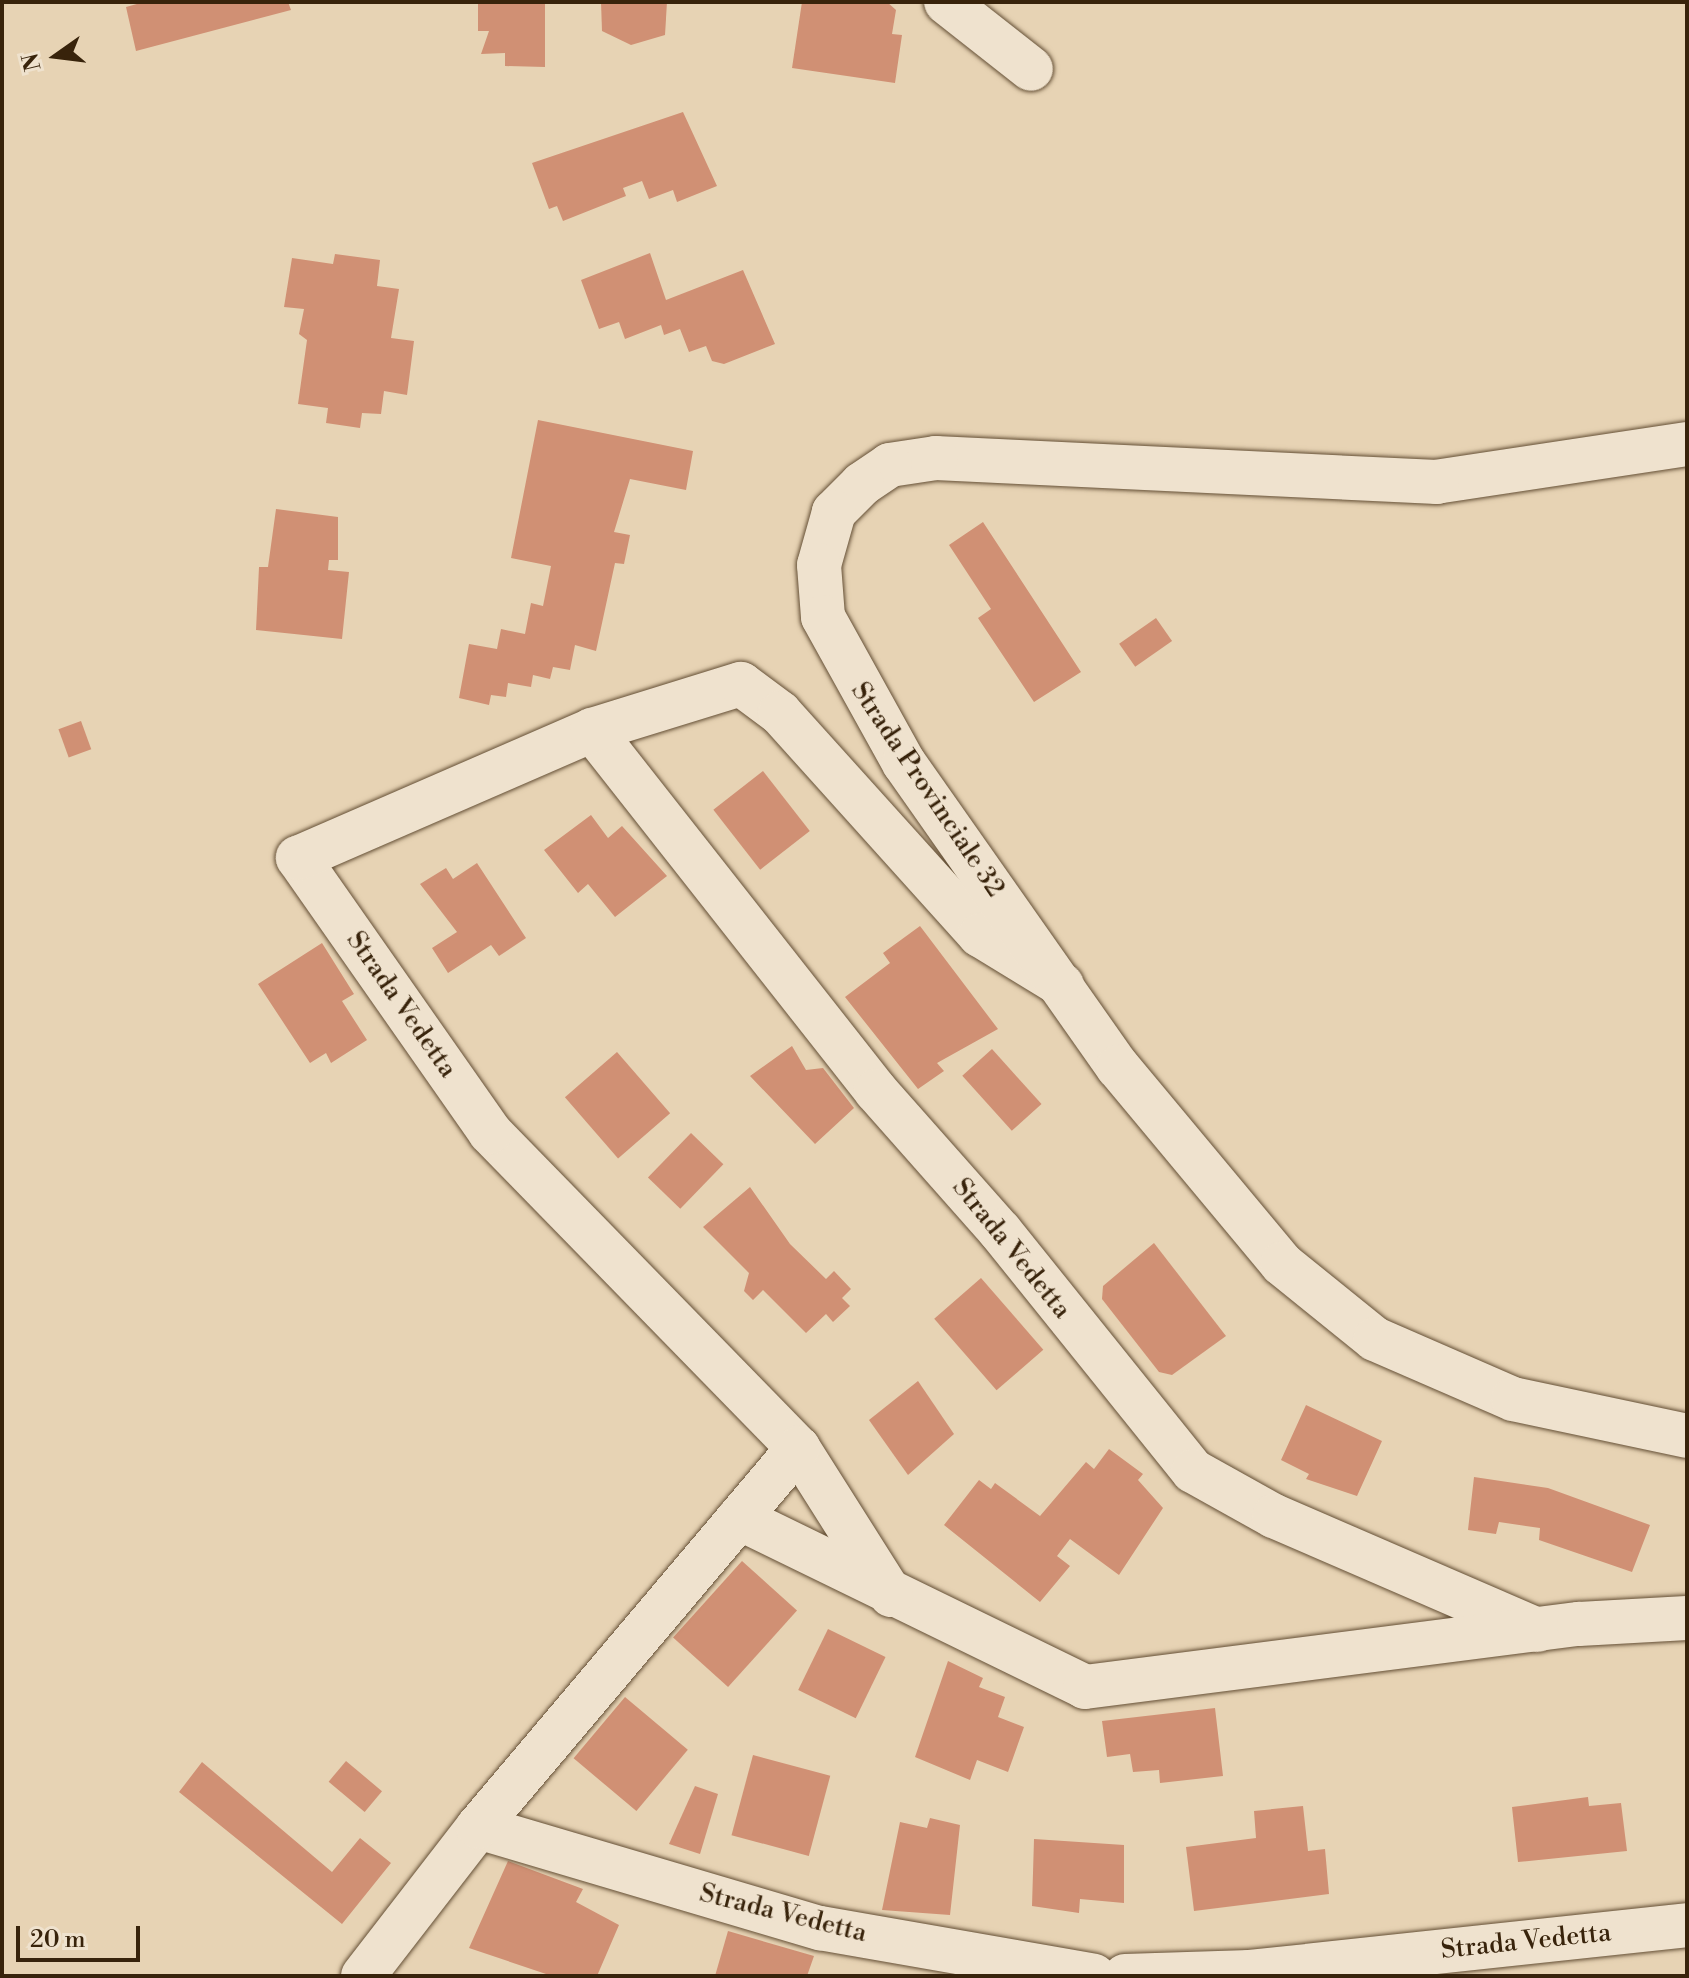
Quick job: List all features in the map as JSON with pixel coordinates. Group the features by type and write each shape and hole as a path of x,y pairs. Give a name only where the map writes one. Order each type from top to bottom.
{"street":[{"path":"946,2 1031,69"},
{"name":"Strada Provinciale 32","path":"1687,444 1437,482 998,456 890,465 862,484 834,512 819,565 823,617 851,680 904,763 1118,1067 1282,1264 1375,1339 1513,1399 1687,1436"},
{"name":"Strada Vedetta","path":"891,1595 798,1448 490,1132 298,858 592,730 741,684 780,713 980,935 1063,986"},
{"name":"Strada Vedetta","path":"592,730 876,1091 1000,1231 1193,1471 1274,1516 1537,1630"},
{"path":"363,1976 478,1827 798,1448"},
{"name":"Strada Vedetta","path":"739,1518 891,1595 1085,1687 1537,1630 1687,1618"},
{"name":"Strada Vedetta","path":"478,1827 820,1928 1094,1976"},
{"name":"Strada Vedetta","path":"1125,1976 1250,1972 1687,1925"}],"building":[{"path":"144,2 288,2 291,10 136,51 126,7"},
{"path":"478,2 545,2 545,67 505,66 505,53 481,54 489,31 478,31"},
{"path":"601,2 667,2 665,35 631,45 602,31"},
{"path":"802,2 887,2 896,10 892,34 902,35 895,83 792,68"},
{"path":"683,112 717,186 677,202 673,190 649,199 642,181 623,188 626,196 563,221 557,206 549,209 532,163"},
{"path":"650,253 666,300 743,270 775,344 724,364 712,361 706,346 689,352 680,329 664,335 661,325 625,339 619,322 599,329 581,280"},
{"path":"335,254 380,260 377,286 399,289 391,338 414,341 407,395 384,391 381,414 362,413 360,428 326,423 328,408 298,404 307,340 299,334 304,309 284,307 292,258 333,264"},
{"path":"538,420 693,451 686,490 630,479 614,532 630,535 624,564 615,563 596,651 575,645 570,670 553,667 550,679 533,675 531,687 508,683 506,697 491,695 489,705 459,698 469,644 497,649 501,629 525,634 531,603 543,606 551,566 511,558"},
{"path":"276,509 338,517 338,560 329,560 328,570 349,572 342,639 256,630 259,567 268,567"},
{"path":"983,522 1081,672 1034,702 978,618 991,609 949,545"},
{"path":"1156,618 1172,641 1135,667 1119,644"},
{"path":"81,721 91,749 69,757 58,729"},
{"path":"763,771 810,831 760,870 713,810"},
{"path":"591,815 608,838 622,826 667,876 615,917 588,884 578,893 544,850"},
{"path":"477,863 526,938 499,956 491,945 448,973 432,948 457,932 420,884 446,868 453,879"},
{"path":"920,926 998,1029 937,1063 944,1071 918,1089 845,997 890,963 883,953"},
{"path":"322,943 354,994 342,1001 367,1040 331,1063 326,1053 310,1063 258,984"},
{"path":"792,1046 806,1070 823,1068 854,1108 815,1144 750,1076"},
{"path":"992,1049 1042,1104 1012,1131 962,1076"},
{"path":"617,1052 670,1113 618,1158 565,1097"},
{"path":"691,1133 723,1164 680,1209 648,1178"},
{"path":"750,1187 790,1244 826,1279 834,1271 851,1289 842,1298 850,1306 833,1322 826,1314 806,1333 763,1290 753,1300 744,1291 749,1273 703,1227"},
{"path":"1154,1243 1226,1336 1172,1375 1159,1372 1102,1299 1103,1286"},
{"path":"981,1278 1043,1350 997,1390 934,1319"},
{"path":"918,1381 954,1434 908,1475 869,1420"},
{"path":"1306,1405 1382,1441 1357,1496 1306,1479 1309,1474 1281,1460"},
{"path":"1109,1449 1143,1474 1138,1480 1163,1508 1119,1575 1070,1539 1057,1556 1070,1566 1040,1602 944,1525 979,1480 991,1489 995,1483 1040,1516 1086,1462 1094,1469"},
{"path":"1474,1477 1548,1488 1650,1525 1632,1572 1539,1540 1540,1528 1499,1522 1496,1534 1468,1530"},
{"path":"742,1561 797,1611 728,1687 673,1638"},
{"path":"828,1629 886,1657 856,1718 798,1690"},
{"path":"948,1661 983,1678 979,1687 1005,1697 998,1717 1024,1727 1008,1772 977,1760 970,1780 915,1757"},
{"path":"625,1697 688,1750 636,1811 574,1758"},
{"path":"1215,1708 1223,1776 1160,1783 1159,1770 1133,1772 1130,1754 1107,1757 1102,1721"},
{"path":"753,1755 830,1776 809,1856 732,1835"},
{"path":"346,1761 382,1791 365,1812 329,1782"},
{"path":"202,1762 332,1872 360,1838 391,1863 342,1924 179,1792"},
{"path":"695,1786 718,1794 700,1854 669,1844"},
{"path":"1588,1797 1589,1806 1621,1803 1627,1851 1518,1862 1512,1807"},
{"path":"1303,1806 1308,1851 1325,1849 1329,1894 1194,1911 1186,1847 1256,1838 1254,1811"},
{"path":"930,1818 960,1825 950,1915 882,1910 900,1822 927,1828"},
{"path":"1034,1839 1124,1845 1124,1903 1080,1899 1079,1913 1032,1906"},
{"path":"508,1861 583,1889 576,1902 619,1925 597,1976 552,1976 469,1948"},
{"path":"728,1931 814,1956 807,1976 715,1976"}]}
